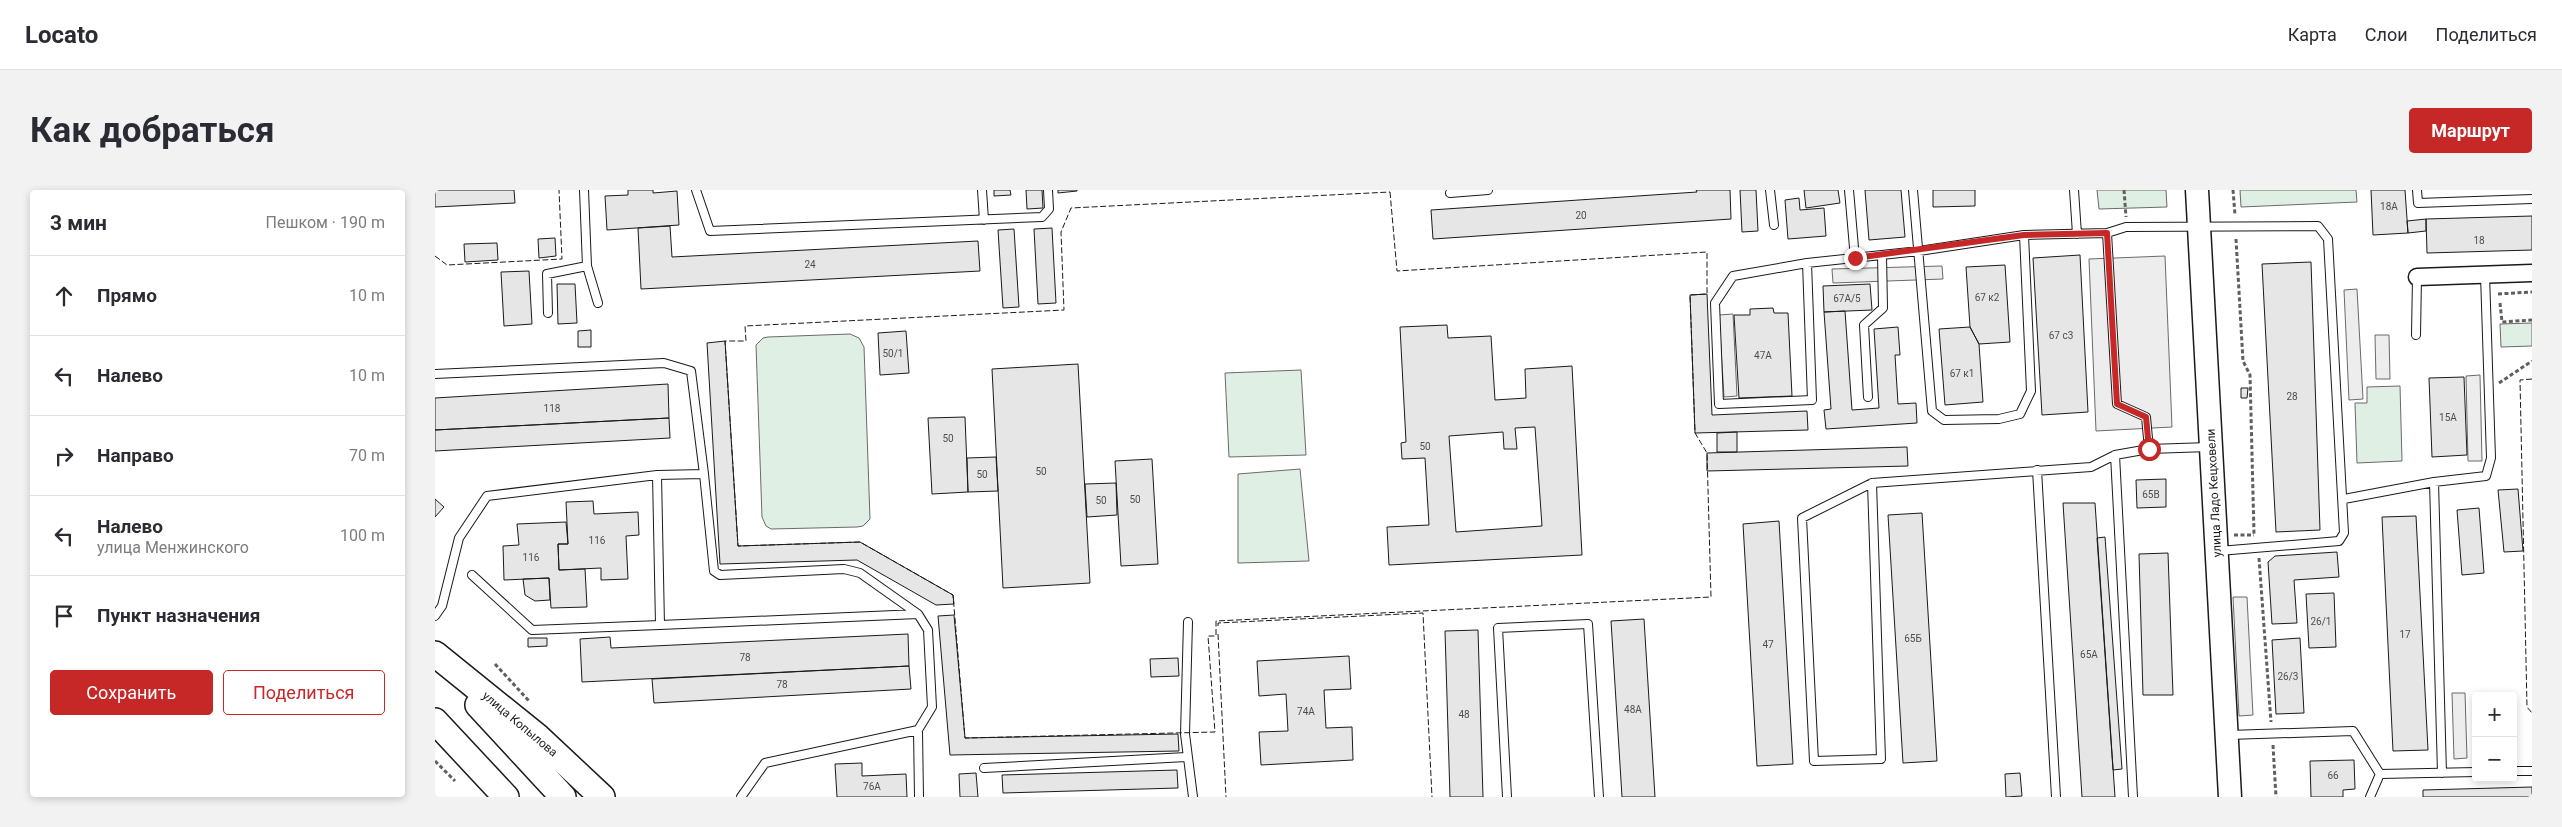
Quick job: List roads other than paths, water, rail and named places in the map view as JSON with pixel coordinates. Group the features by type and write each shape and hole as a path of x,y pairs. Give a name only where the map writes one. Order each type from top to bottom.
{"main road":[{"name":"улица Ладо Кецховели","path":"2197,190 2230,797"},
{"name":"улица Копылова","path":"435,654 538,737 602,797"},
{"path":"435,659 563,797"},
{"path":"435,721 506,797"}],"street":[{"path":"2417,277 2532,273"}],"lane":[{"path":"584,190 587,266 598,303"},
{"path":"696,190 710,231 1042,217 1049,209 1048,190"},
{"path":"982,190 984,220"},
{"path":"1450,193 1488,190"},
{"path":"1770,190 1774,225"},
{"path":"1849,190 1855,258"},
{"path":"1913,190 1932,411 1944,420 1999,419 2020,414 2031,391 2024,235"},
{"path":"2074,190 2077,234"},
{"path":"2417,190 2418,204 2532,199"},
{"path":"1807,263 1813,400 1719,404 1715,303 1733,276 1807,263 1919,251 2024,235 2107,233 2126,227 2318,226 2327,239 2344,499 2344,533 2339,541 2217,551"},
{"path":"2107,233 2117,404 2146,417 2149,449"},
{"path":"1867,397 1864,325 1883,308 1881,255"},
{"path":"548,313 547,274 587,266"},
{"path":"2344,499 2434,482 2486,476 2491,458 2485,275"},
{"path":"2416,335 2417,277"},
{"path":"435,374 664,363 691,371 714,571 720,574 844,569 860,572 918,614 928,630 932,707 918,730 919,797"},
{"path":"1872,483 1881,759 1814,760 1802,518 1872,483 2091,467 2115,455 2149,449 2211,447"},
{"path":"2115,455 2133,797"},
{"path":"2037,470 2056,797"},
{"path":"435,616 442,606 459,538 487,496 657,475 704,474"},
{"path":"657,475 660,625"},
{"path":"2434,482 2442,773"},
{"path":"472,574 532,630 918,614"},
{"path":"1187,622 1186,757 1193,797"},
{"path":"1507,797 1498,628 1588,624 1599,797"},
{"path":"741,797 765,764 918,730"},
{"path":"2227,736 2353,731 2380,774"},
{"path":"984,768 1186,757"},
{"path":"2517,771 2532,771"},
{"path":"2380,774 2472,772"},
{"path":"2370,797 2380,774"}]}
